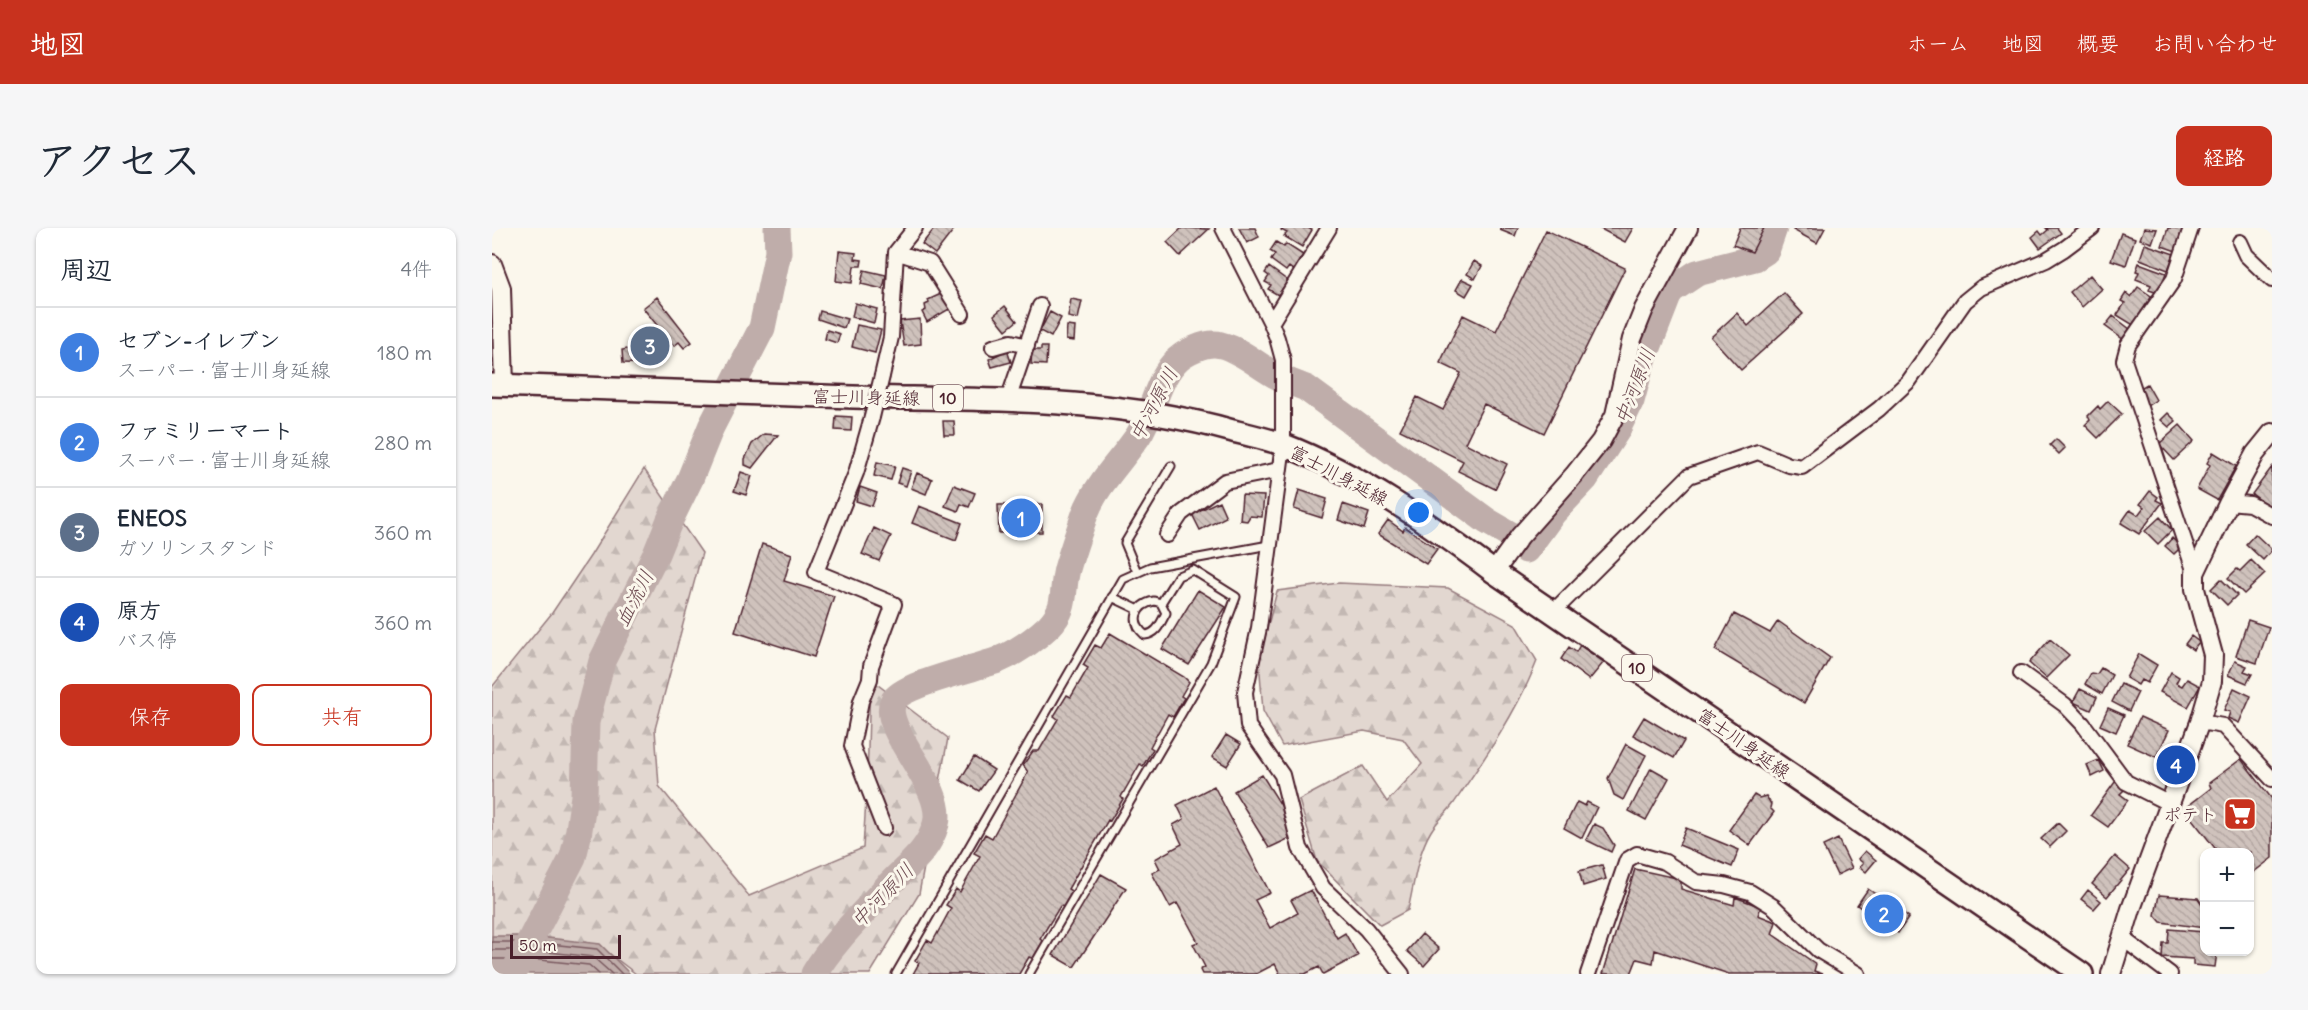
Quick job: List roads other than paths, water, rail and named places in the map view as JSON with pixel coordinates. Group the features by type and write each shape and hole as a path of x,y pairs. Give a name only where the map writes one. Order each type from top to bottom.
{"main road":[{"name":"富士川身延線","path":"498,385 1056,402 1166,415 1211,424 1283,445 1337,470 1499,565 2082,974"}],"street":[{"path":"885,828 852,746 861,701 870,679 871,666 894,604 816,572 856,474 872,417 891,337 896,252 915,228"},
{"path":"1223,228 1277,338 1283,360 1283,445 1259,628 1245,692 1248,726 1282,775 1300,848 1323,888 1366,929 1402,974"},
{"path":"1270,323 1329,228"},
{"path":"1499,565 1520,536 1601,441 1615,415 1636,329 1644,309 1688,228"},
{"path":"1558,606 1689,476 1758,452 1802,468 1880,409 1909,381 1965,301 1982,288 2046,260 2092,228"},
{"path":"2111,974 2200,722 2212,681 2213,656 2196,589 2195,573 2124,360 2128,345 2174,279 2191,228"},
{"path":"2240,242 2246,255 2272,280"},
{"path":"896,252 930,263 962,314"},
{"path":"492,264 501,288 498,385"},
{"path":"1008,400 1040,306"},
{"path":"993,347 1011,342 1027,346"},
{"path":"2195,573 2255,454 2272,433"},
{"path":"1167,535 1182,514 1225,481 1279,470"},
{"path":"2229,502 2250,504 2272,516"},
{"path":"2021,673 2065,705 2077,717 2126,782 2170,804"},
{"path":"2200,722 2223,726 2272,779"},
{"path":"1588,974 1627,860 1636,854 1665,862 1696,882 1724,885 1750,892 1774,907 1818,950 1858,974"},
{"path":"2122,938 2170,974"}],"lane":[{"path":"1137,572 1125,543 1171,466"},
{"path":"896,974 1123,579 1150,567 1269,545"},
{"path":"1029,974 1211,663 1236,597 1193,570 1178,576 1161,603"},
{"path":"1112,597 1139,610"},
{"path":"1154,601 1161,603 1166,613 1157,630 1145,635 1137,628 1135,620 1139,610 1146,603 1154,601"}],"water":[{"path":"492,936 531,936 600,944 630,974 492,974"}],"waterway":[{"name":"血流川","path":"513,974 573,857 584,796 586,722 602,661 656,554 711,427 762,328 778,252 777,228"},
{"name":"中河原川","path":"814,974 829,951 848,929 922,851 936,824 936,809 932,793 896,728 892,714 893,702 899,695 924,683 1005,657 1037,636 1055,619 1061,606 1067,569 1090,503 1102,483 1138,436 1163,380 1178,359 1202,346 1221,345 1242,354 1279,377 1306,388 1487,521 1511,535 1526,550 1553,513 1585,479 1617,430 1631,401 1640,368 1670,291 1697,273 1755,258 1766,251 1774,228"}],"place":[{"name":"ENEOS","path":"650,346"},
{"name":"セブン-イレブン","path":"1021,518"},
{"name":"原方","path":"2176,765"},
{"name":"ポテト","path":"2240,814"},
{"name":"ファミリーマート","path":"1884,914"}]}
